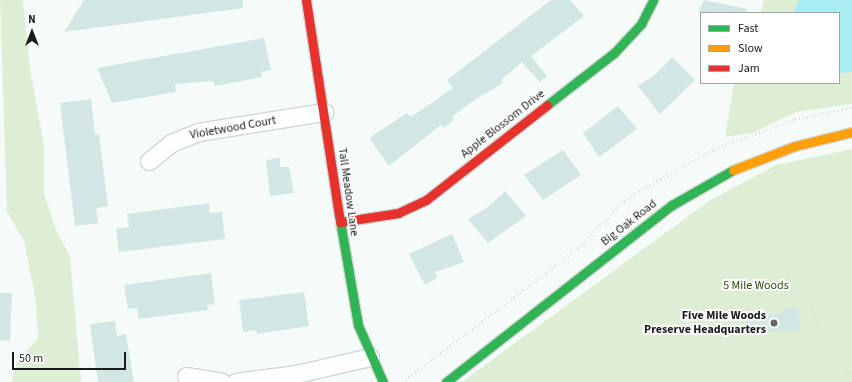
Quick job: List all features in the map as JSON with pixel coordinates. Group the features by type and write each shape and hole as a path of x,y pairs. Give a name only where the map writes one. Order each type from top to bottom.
{"street":[{"name":"Tall Meadow Lane","path":"306,0 340,222 358,325 370,357 383,382"},
{"name":"Apple Blossom Drive","path":"340,222 398,213 426,200 614,53 632,36 653,0"},
{"name":"Violetwood Court","path":"149,161 171,143 198,132 324,112"},
{"name":"Big Oak Road","path":"446,382 672,205 702,186 745,164 795,146 852,132"},
{"path":"236,382 296,374 370,357"},
{"path":"186,376 222,382"}],"path":[{"path":"810,302 818,325 852,377 851,382"}],"green space":[{"path":"0,0 23,0 30,68 44,147 44,193 57,232 70,257 81,382 12,382 17,363 38,338 36,301 24,241 7,212"},
{"path":"764,0 852,0 852,104 796,112 752,133 725,137 734,84 840,84 840,12 760,12"},
{"name":"5 Mile Woods","path":"852,149 852,382 462,382 709,201 776,165"}],"water":[{"path":"799,0 852,0 852,72 840,73 840,12 794,12"}],"building":[{"path":"84,0 243,0 243,8 64,32"},
{"path":"551,0 570,0 584,16 531,56 547,76 540,82 522,62 501,80 503,83 470,103 452,117 454,120 443,128 441,125 389,166 369,138 407,113 411,117 453,88 447,80"},
{"path":"704,0 747,9 747,12 698,13"},
{"path":"264,38 271,70 261,72 262,77 215,86 213,81 175,84 176,92 112,103 97,68"},
{"path":"672,57 695,80 660,114 638,86 656,74"},
{"path":"91,99 95,135 99,134 108,206 96,208 98,223 75,226 60,103"},
{"path":"618,106 637,129 599,157 583,133"},
{"path":"563,150 581,175 543,200 524,175"},
{"path":"280,158 280,167 289,167 294,193 270,196 266,160"},
{"path":"505,191 526,216 488,243 468,219 488,207"},
{"path":"209,203 210,213 222,212 225,239 119,252 116,229 129,227 127,214"},
{"path":"452,234 464,262 435,272 437,278 425,285 409,254"},
{"path":"211,273 215,304 207,305 208,310 139,319 137,308 128,309 124,285"},
{"path":"304,292 309,326 257,334 256,330 243,332 239,300"},
{"path":"0,293 12,293 10,341 0,340"},
{"name":"Five Mile Woods Preserve Headquarters","path":"799,308 800,330 749,333 748,315 780,314 780,309"},
{"path":"115,321 117,336 126,334 134,382 98,382 90,324"}],"traffic: fast":[{"path":"547,105 614,53 641,24 653,0"},
{"path":"446,382 672,205 733,170"},
{"path":"339,215 358,325 383,382"}],"traffic: slow":[{"path":"733,170 795,146 852,132"}],"traffic: jam":[{"path":"306,0 339,215"},
{"path":"340,222 398,213 426,200 547,105"}],"place":[{"name":"Five Mile Woods Preserve Headquarters","path":"774,323"}]}
